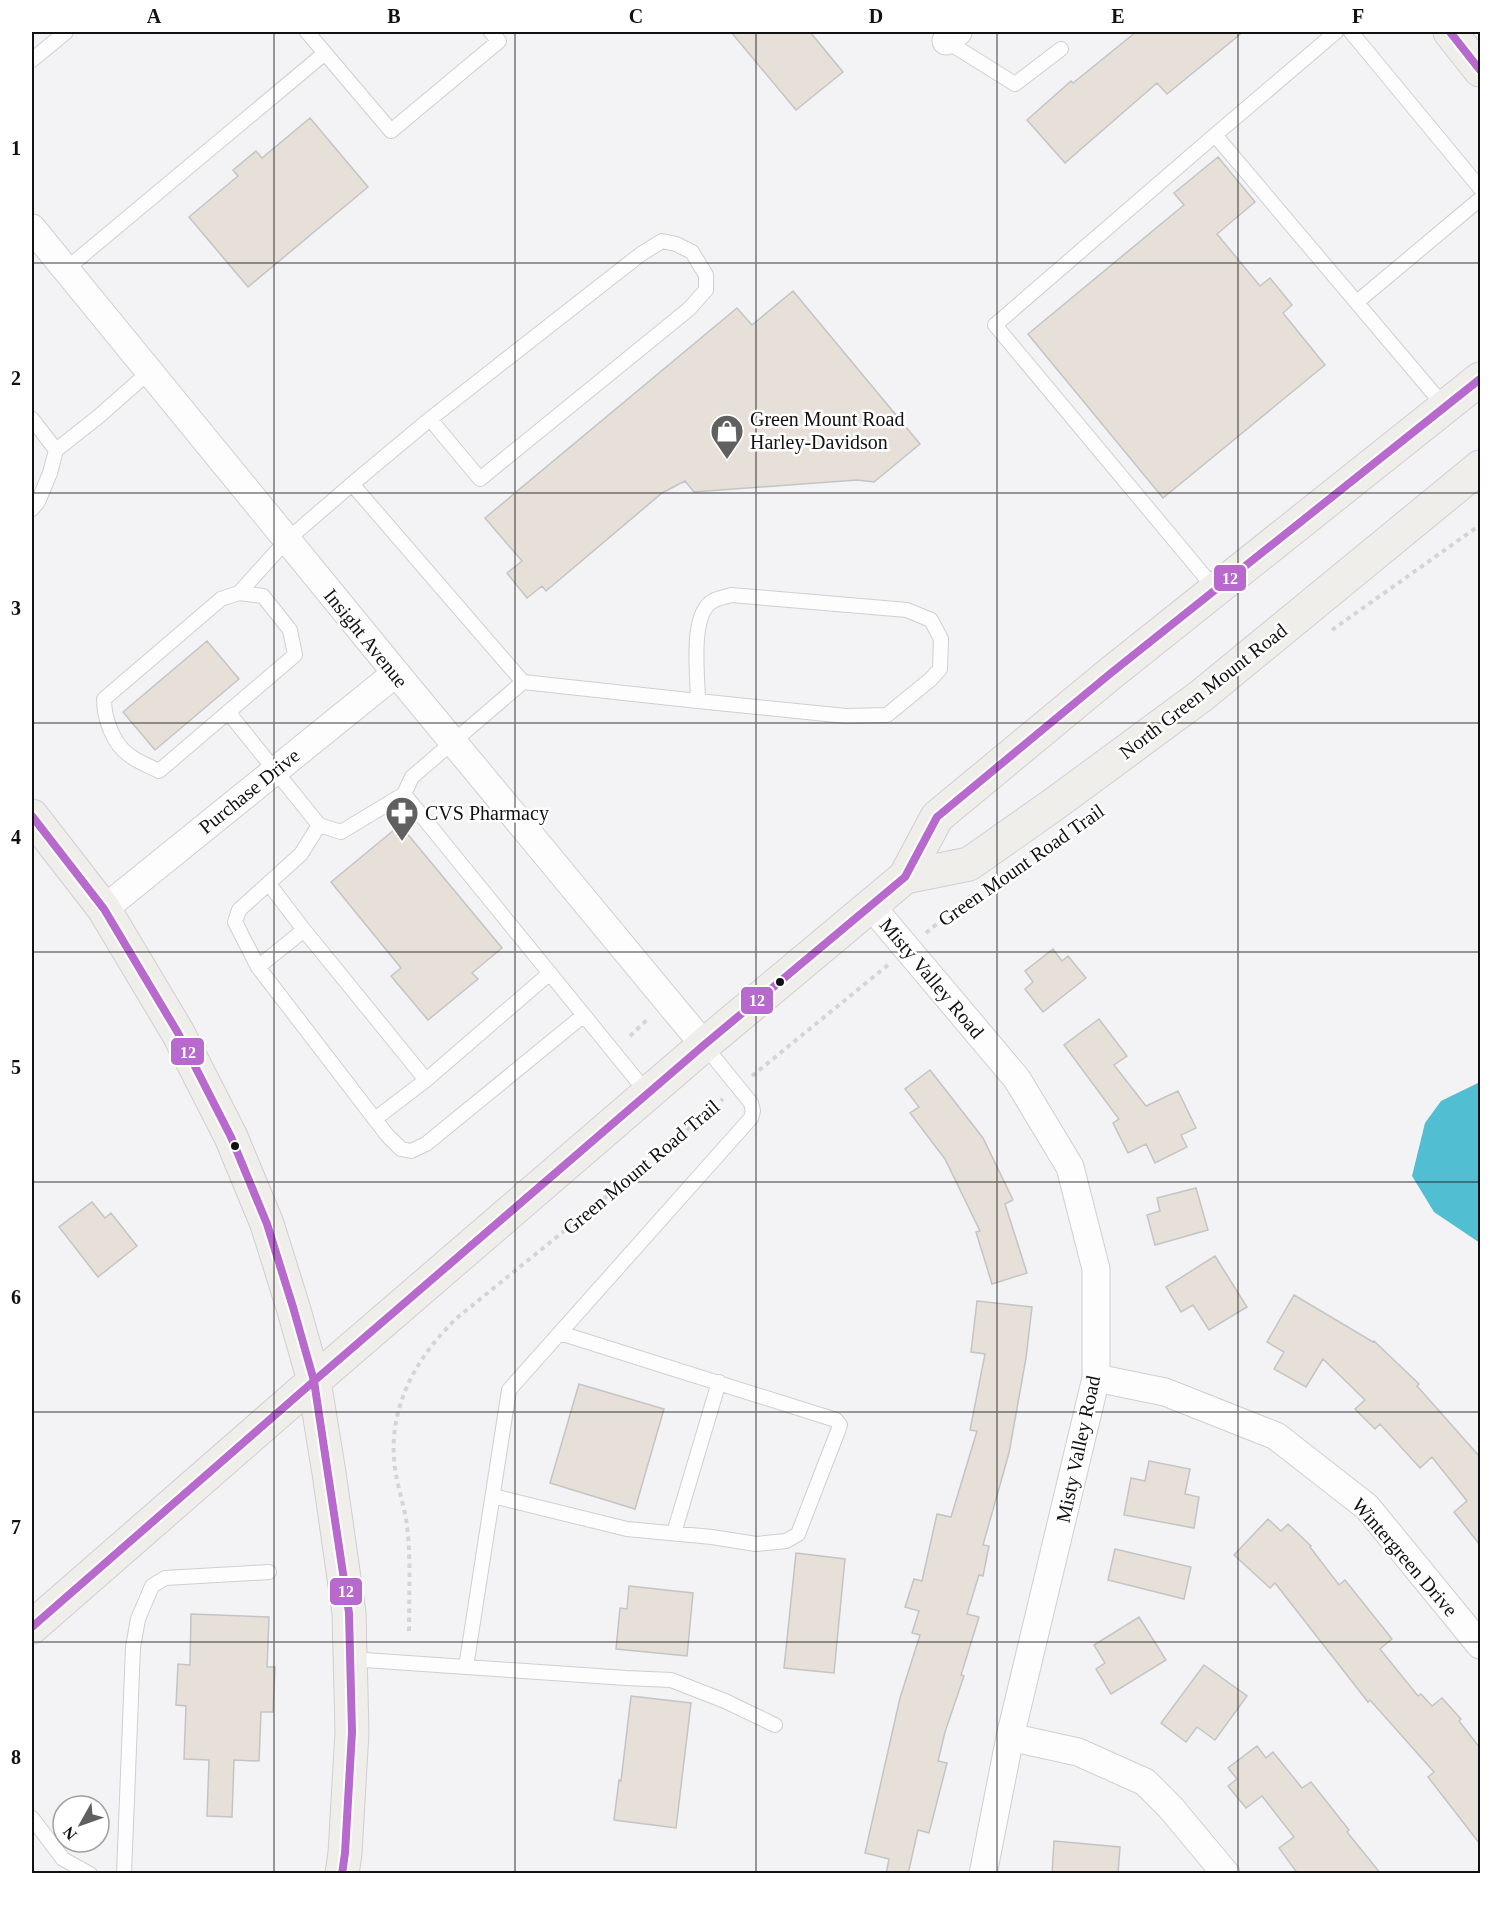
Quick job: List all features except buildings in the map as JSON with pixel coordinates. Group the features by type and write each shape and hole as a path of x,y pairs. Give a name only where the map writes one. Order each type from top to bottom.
{"street":[{"path":"1450,32 1480,70"},
{"name":"Insight Avenue","path":"32,228 452,742 704,1045"},
{"name":"North Green Mount Road","path":"32,1627 704,1045 905,878 937,818 1111,673 1480,379"},
{"name":"North Green Mount Road","path":"905,878 969,864 1062,798 1201,696 1480,467"},
{"name":"Purchase Drive","path":"104,909 396,673"},
{"path":"32,816 104,909 178,1033 231,1137 267,1224 314,1381 347,1601 352,1732 342,1874"},
{"name":"Misty Valley Road","path":"872,907 1017,1079 1070,1167 1096,1269 1096,1378 1010,1737 983,1874"},
{"name":"Wintergreen Drive","path":"1096,1378 1166,1392 1276,1436 1367,1507 1480,1645"},
{"path":"1010,1737 1078,1752 1144,1782 1171,1808 1226,1874"}],"lane":[{"path":"32,60 66,32"},
{"path":"307,32 391,131 499,41 491,32"},
{"path":"1216,590 995,325 1336,32"},
{"path":"1351,32 1480,188"},
{"path":"952,37 1015,84 1061,49"},
{"path":"65,270 325,53"},
{"path":"1215,135 1445,407"},
{"path":"1357,302 1480,199"},
{"path":"239,592 263,596 290,630 295,655 159,771 127,754 114,737 104,712 104,699 220,599 239,592 286,540 430,419 641,254 662,241 676,244 692,252 706,274 706,290 689,309 480,478 430,419"},
{"path":"32,509 38,502 50,473 56,450 149,372"},
{"path":"32,419 56,450"},
{"path":"352,484 522,682 698,701 846,716 886,715 931,680 940,669 940,639 931,620 907,610 731,596 711,601 703,612 697,629 698,701"},
{"path":"228,712 319,825 340,832 404,794 412,777 522,682"},
{"path":"404,794 648,1094"},
{"path":"319,825 301,854 239,910 235,922 258,967 387,1135 401,1149 411,1152 426,1144 584,1015"},
{"path":"269,884 426,1080"},
{"path":"258,967 304,930"},
{"path":"375,1119 426,1080 550,974"},
{"path":"466,1667 509,1390 752,1118 753,1111 750,1102 704,1045"},
{"path":"493,1496 627,1529 712,1537 756,1544 786,1541 798,1534 840,1425 836,1420 823,1414 560,1333"},
{"path":"674,1533 719,1382"},
{"path":"124,1874 133,1647 138,1619 152,1586 165,1578 268,1572"},
{"path":"350,1659 671,1680 725,1701 775,1725"},
{"path":"32,1818 63,1859 90,1874"}],"path":[{"path":"1332,630 1480,525"},
{"name":"Green Mount Road Trail","path":"409,1631 407,1528 394,1460 394,1430 405,1389 435,1340 458,1317 978,891"},
{"path":"630,1035 651,1017"}],"water":[{"path":"1480,1082 1480,1243 1434,1212 1412,1176 1425,1123 1441,1101"}],"transit line":[{"name":"12","path":"1450,32 1480,70"},
{"name":"12","path":"32,1627 704,1045 905,877 937,817 1111,673 1480,379"},
{"name":"12","path":"32,816 104,909 178,1033 231,1137 267,1224 293,1307 314,1381 349,1613 352,1732 342,1874"}],"place":[{"name":"Green Mount Road Harley-Davidson","path":"727,460"},
{"name":"CVS Pharmacy","path":"402,842"}]}
